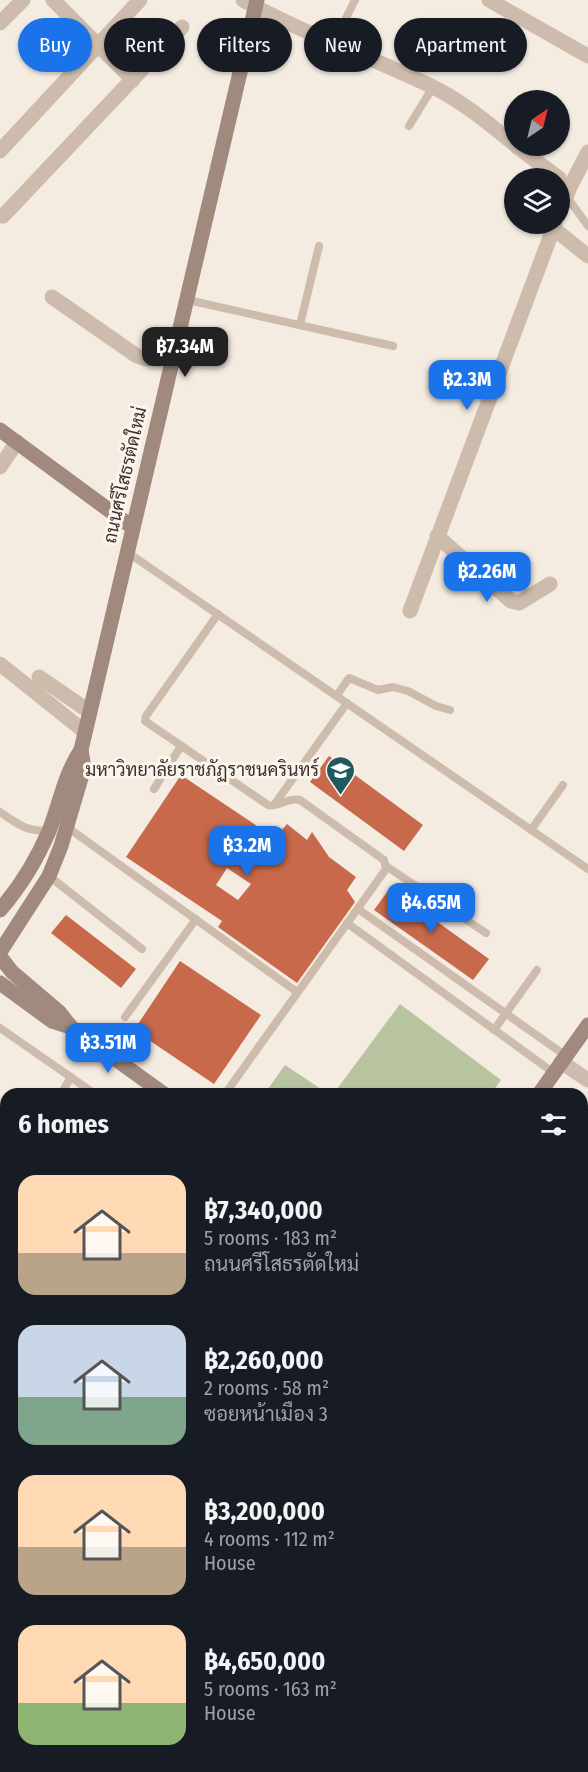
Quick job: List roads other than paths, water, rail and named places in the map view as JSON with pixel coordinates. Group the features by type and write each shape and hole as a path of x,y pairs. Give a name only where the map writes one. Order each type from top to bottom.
{"street":[{"path":"0,23 22,0"},
{"path":"53,0 133,80"},
{"path":"0,151 140,0"},
{"path":"489,0 588,56"},
{"path":"252,2 304,29"},
{"name":"ถนนศรีโสธรตัดใหม่","path":"0,910 16,890 49,831 71,765 81,750 132,527 188,300 252,2"},
{"path":"382,65 433,87 480,117 504,136"},
{"path":"3,216 140,72"},
{"path":"570,176 588,152"},
{"path":"528,156 543,168"},
{"path":"410,611 551,234"},
{"path":"563,234 588,256"},
{"path":"52,297 137,356 146,359 173,355"},
{"path":"0,430 132,527"},
{"path":"0,467 16,442"},
{"path":"437,536 511,602 519,603 550,584"},
{"path":"0,664 85,732"},
{"path":"39,677 90,712"},
{"name":"ถนนศรีโสธรตัดใหม่","path":"1,954 36,893 49,876 68,827 84,768 81,750"},
{"path":"1,954 12,972 59,1012 71,1027 156,1088"},
{"path":"0,982 52,1022 71,1027"},
{"path":"543,1088 588,1025"},
{"path":"560,1064 588,1080"}],"lane":[{"path":"346,18 355,0"},
{"path":"409,126 433,87"},
{"path":"570,196 588,226"},
{"path":"300,325 319,246"},
{"path":"188,300 393,346"},
{"path":"127,552 588,869"},
{"path":"218,614 146,716 145,721 268,805 273,806 288,799 300,800 384,860 386,866 358,909 229,1088"},
{"path":"337,695 349,678 378,690 393,687 408,691 435,706 450,710"},
{"path":"273,806 347,703"},
{"path":"154,789 181,747"},
{"path":"531,830 563,785"},
{"path":"0,812 24,829 49,831"},
{"path":"68,827 297,992"},
{"path":"386,866 486,933"},
{"path":"49,876 142,950"},
{"path":"358,909 506,1014 560,1064"},
{"path":"125,1017 196,919"},
{"path":"347,923 494,1030 560,1064"},
{"path":"494,1030 537,970"},
{"path":"0,1028 87,1088"},
{"path":"65,1088 71,1077"}],"place":[{"name":"มหาวิทยาลัยราชภัฏราชนครินทร์","path":"340,796"}]}
